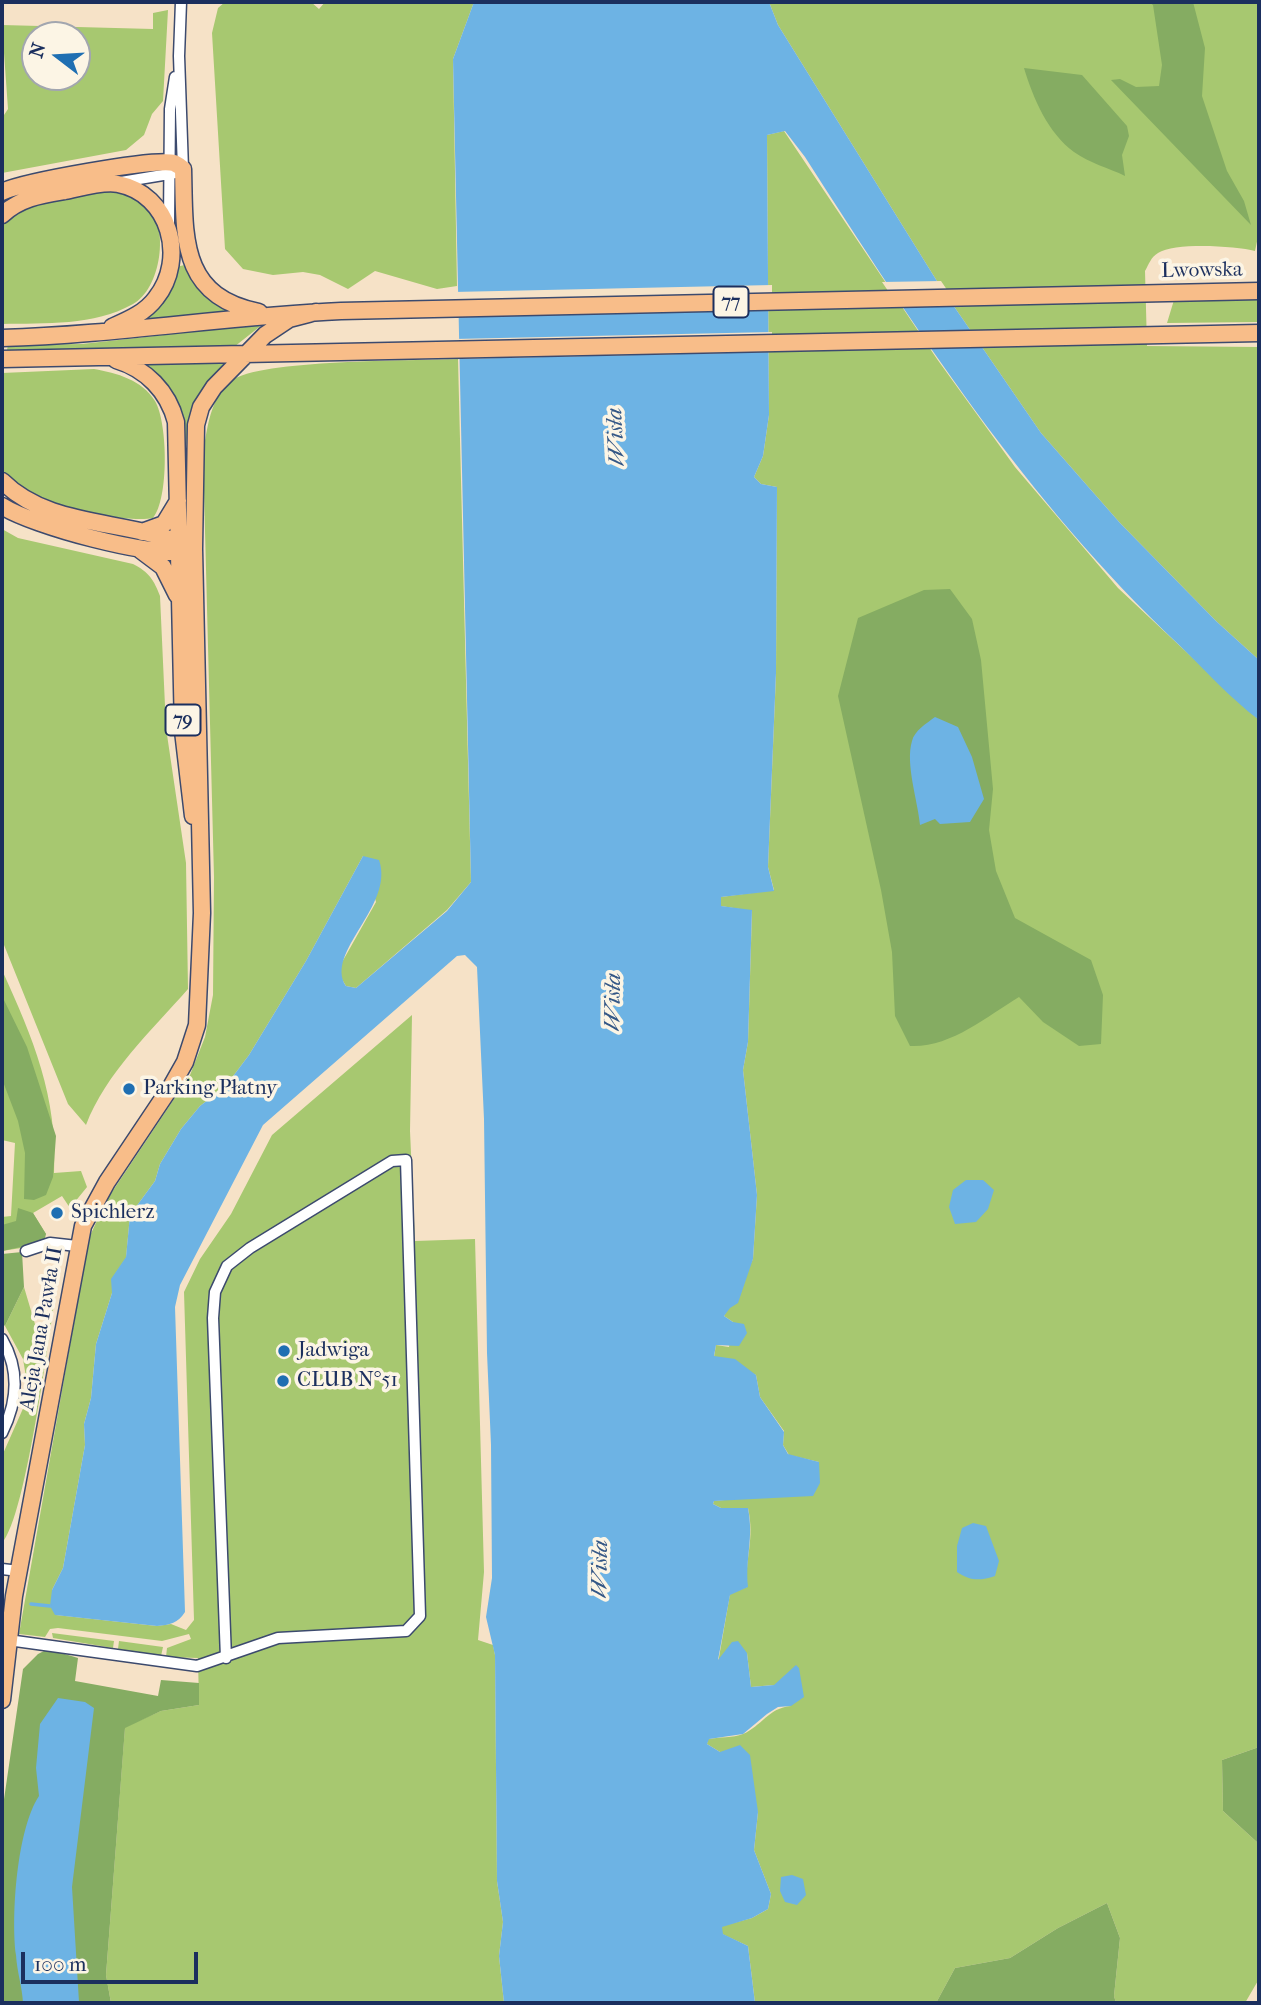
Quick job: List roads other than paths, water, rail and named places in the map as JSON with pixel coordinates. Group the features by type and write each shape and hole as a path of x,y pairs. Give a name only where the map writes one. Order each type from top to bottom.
{"main road":[{"path":"2,192 24,183 173,169 185,242 193,267 208,288 228,302 242,309 272,315"},
{"path":"2,215 28,198 116,183 145,196 169,225 170,263 165,284 156,299 139,314 97,333"},
{"name":"Lwowska","path":"316,312 1259,291"},
{"name":"77","path":"5,338 97,333 316,312"},
{"name":"77","path":"248,354 257,342 280,324 316,312"},
{"name":"77","path":"5,359 1259,333"},
{"path":"231,371 246,362 277,353"},
{"path":"2,506 17,516 46,526 185,548 195,425 208,395 248,354"},
{"name":"79","path":"104,357 142,371 169,402 177,429 179,499 185,548"},
{"path":"2,481 13,492 38,506 138,539 163,567 180,605"},
{"path":"138,539 164,524 179,499"},
{"name":"Aleja Jana Pawła II","path":"185,548 180,605 183,731 201,887"},
{"name":"Aleja Jana Pawła II","path":"8,1594 19,1571 78,1246 93,1205 172,1085 197,1025 202,968 201,752 185,548"},
{"name":"79","path":"2,1700 8,1640 8,1594"}],"street":[{"path":"169,225 181,2"},
{"path":"173,169 170,109 179,56"},
{"path":"116,183 173,169"},
{"path":"8,1640 182,1667 226,1658 278,1639 406,1631 420,1616 406,1160 391,1161 250,1248 227,1266 215,1292 213,1318 226,1658"},
{"path":"26,1251 50,1243 78,1246"},
{"path":"2,1339 12,1359 16,1382 12,1410 2,1433"},
{"path":"2,1569 19,1571"}],"water":[{"name":"Wisła","path":"474,2 769,2 778,25 940,286 1041,433 1120,523 1216,621 1259,660 1259,720 1227,693 1123,589 1071,531 976,412 889,287 805,157 785,131 767,135 769,415 763,456 754,477 761,484 777,487 776,673 768,867 774,891 721,897 721,906 752,910 748,1042 743,1070 757,1195 753,1259 738,1303 724,1316 733,1322 744,1324 747,1333 739,1346 716,1345 714,1356 735,1359 756,1375 760,1397 784,1432 783,1445 788,1454 819,1462 820,1483 813,1496 714,1501 713,1504 721,1508 748,1508 750,1530 748,1587 730,1595 718,1660 732,1642 738,1641 747,1653 751,1687 774,1685 796,1665 799,1668 804,1697 791,1706 778,1707 743,1734 709,1739 707,1744 720,1752 740,1745 750,1755 758,1812 754,1850 771,1894 768,1909 752,1918 722,1927 723,1934 748,1946 755,2003 504,2003 499,1956 503,1922 497,1881 495,1655 486,1617 492,1578 484,1119 477,967 465,955 457,956 263,1125 180,1285 175,1307 185,1612 173,1623 157,1626 55,1615 50,1606 52,1590 63,1568 85,1445 84,1424 91,1398 96,1344 112,1293 111,1279 126,1257 130,1215 155,1181 160,1164 181,1129 200,1106 225,1087 249,1055 306,961 363,856 379,860 381,877 378,894 344,958 342,973 346,986 356,988 447,911 471,882 453,59"},
{"path":"935,717 958,727 972,757 984,799 970,822 940,824 935,819 920,825 910,750 915,734"},
{"path":"966,1180 983,1180 994,1190 988,1209 976,1222 955,1224 949,1207 953,1190"},
{"path":"973,1523 986,1526 999,1561 995,1576 975,1579 957,1572 957,1546 962,1528"},
{"path":"58,1698 85,1702 94,1708 72,1887 79,2002 23,2003 14,1918 17,1873 25,1829 39,1796 36,1768 40,1724"},
{"path":"792,1875 803,1879 806,1895 797,1905 785,1902 780,1891 781,1877"}],"waterway":[{"path":"31,1604 50,1606"}],"place":[{"name":"Parking Płatny","path":"129,1089"},
{"name":"Spichlerz","path":"57,1213"},
{"name":"Jadwiga","path":"284,1351"},
{"name":"CLUB N°51","path":"283,1381"}]}
